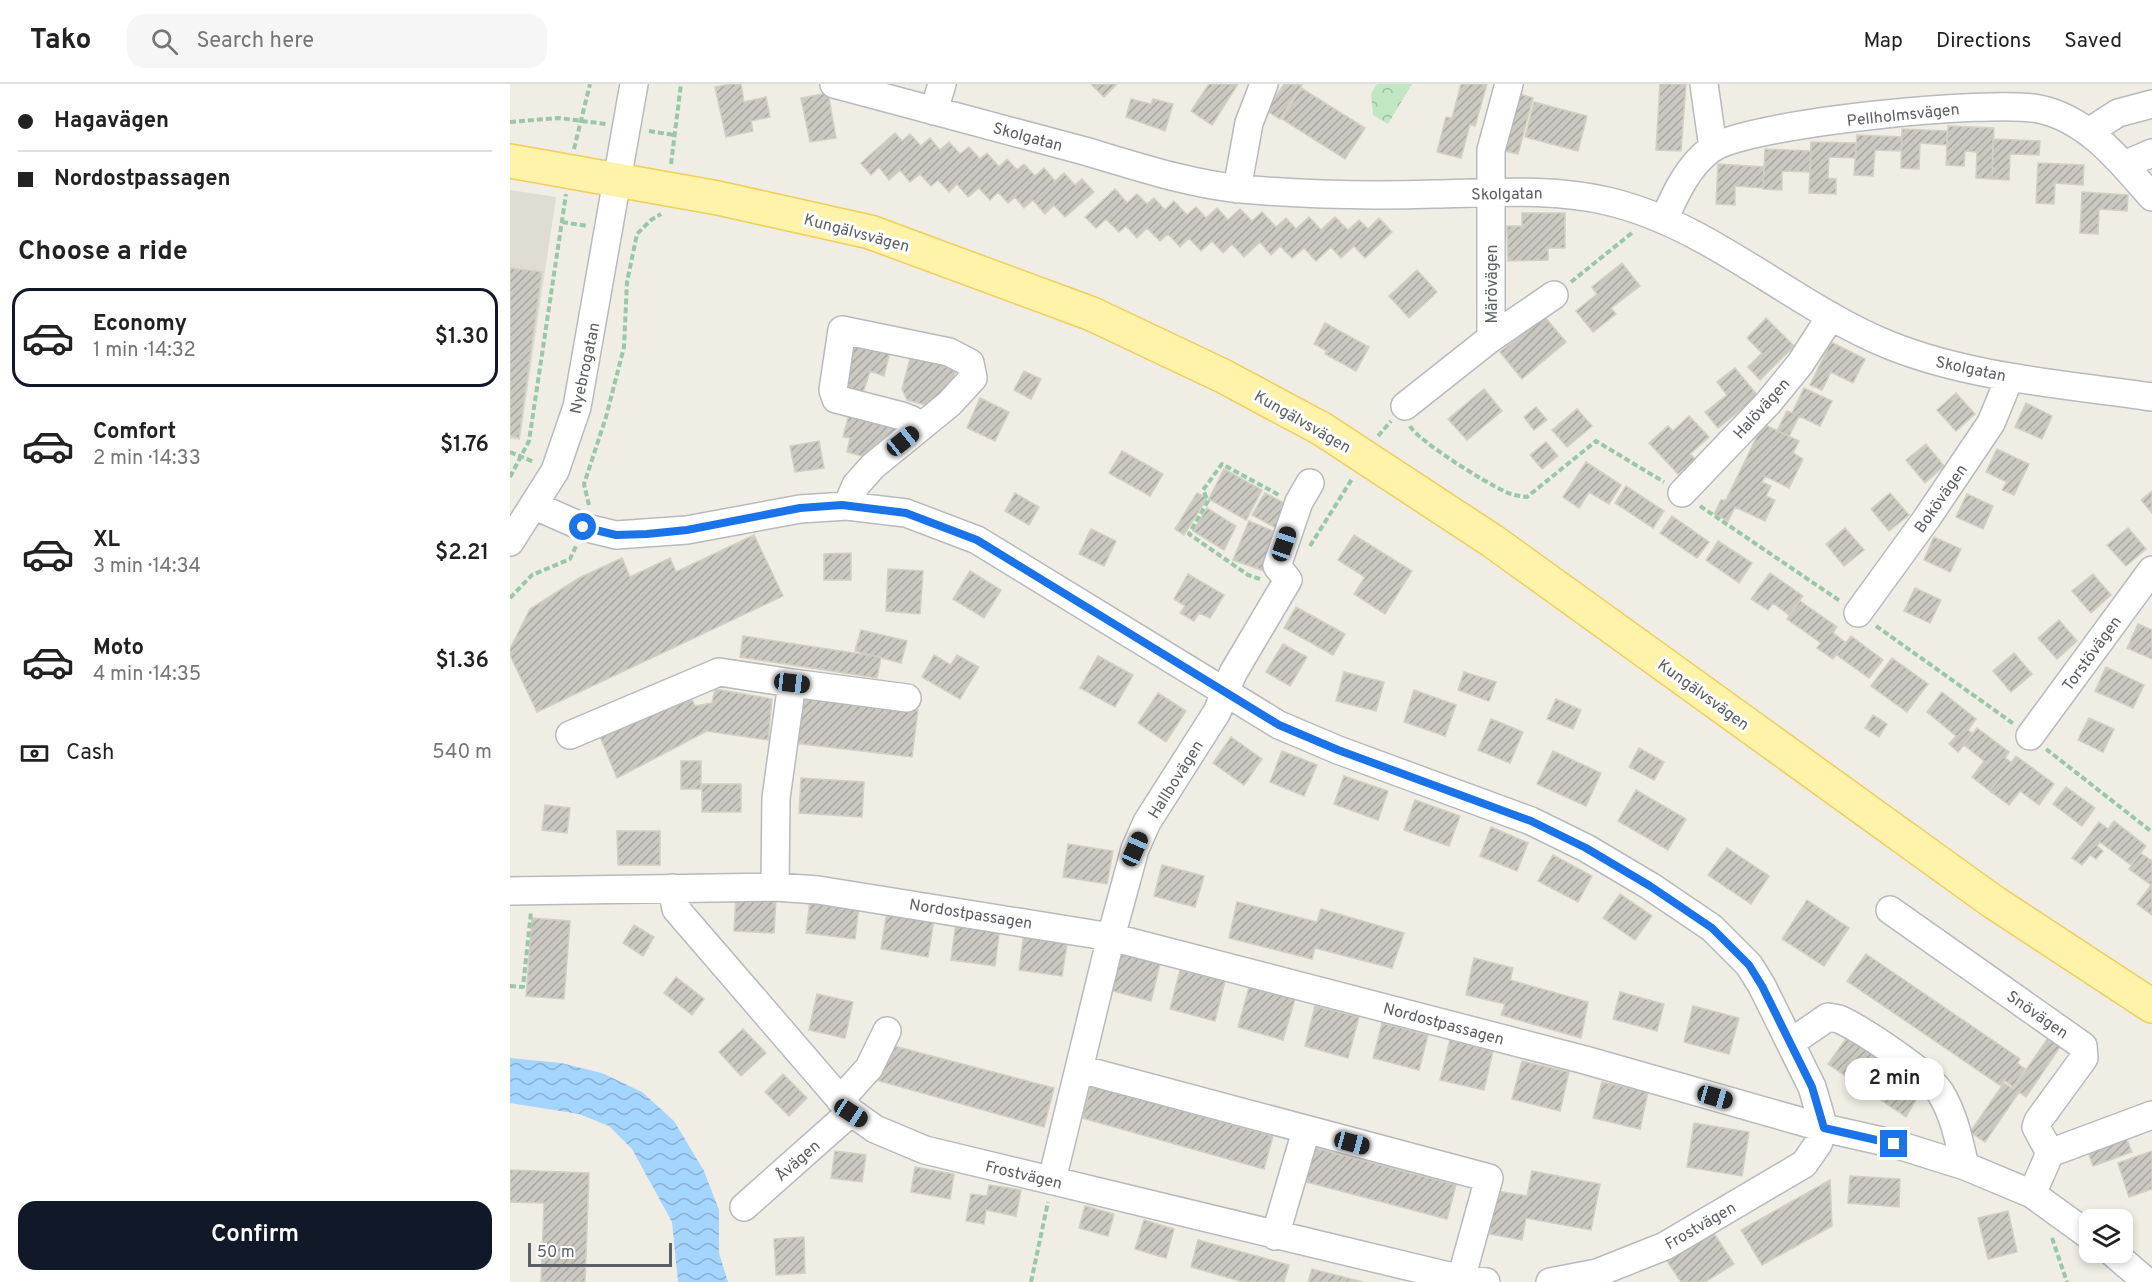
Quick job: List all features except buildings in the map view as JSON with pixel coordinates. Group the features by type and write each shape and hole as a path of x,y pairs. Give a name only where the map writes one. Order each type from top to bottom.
{"main road":[{"name":"Kungälvsvägen","path":"510,160 668,189 870,232 1092,314 1223,376 1312,424 1494,542 1992,900 2152,1006"},
{"name":"Kungälvsvägen","path":"1992,900 2152,1026"}],"street":[{"name":"Nyebrogatan","path":"510,542 535,506 555,471 577,407 593,327 616,179 634,84"},
{"name":"Skolgatan","path":"834,84 1154,170 1237,189 1356,196 1576,194 1653,215 1699,237 1831,316 1888,344 1929,358 2010,377 2152,397"},
{"path":"934,111 942,84"},
{"path":"1237,189 1249,123 1264,84"},
{"name":"Märövägen","path":"1406,413 1491,338 1489,193 1491,150 1509,84"},
{"path":"1704,84 1713,148"},
{"path":"2090,131 2118,113 2152,104"},
{"name":"Pellholmsvägen","path":"1653,215 1690,168 1713,148 1744,136 1817,123 1970,108 2040,109 2090,131 2152,197"},
{"path":"2124,165 2152,153"},
{"path":"1491,338 1554,295"},
{"name":"Halövägen","path":"1682,494 1768,403 1800,364 1831,316"},
{"path":"847,506 856,484 873,466 949,404 973,378 970,363 949,352 842,330 833,390 836,399 902,416 912,420 918,429"},
{"name":"Bokövägen","path":"1858,613 1991,423 2010,377"},
{"name":"Hallbovägen","path":"1052,1180 1128,870 1147,822 1217,712 1224,691 1283,573 1304,492"},
{"path":"535,506 583,527 616,535 687,530 800,508 847,506 906,513 977,540 1279,725 1338,750 1531,821 1586,848 1650,886 1712,928 1749,965 1812,1087 1824,1128"},
{"name":"Torstövägen","path":"2030,736 2152,570"},
{"path":"570,735 719,672 790,694 907,698"},
{"path":"776,887 776,798 790,694"},
{"name":"Nordostpassagen","path":"522,891 776,887 860,895 1110,937 1585,1060 1824,1128 1894,1144 1965,1166 2037,1197 2079,1228"},
{"name":"Frostvägen","path":"672,888 676,909 845,1106 875,1128 925,1150 1275,1236 1474,1281"},
{"name":"Snövägen","path":"1890,910 2083,1046 2084,1058 2036,1127 2050,1153"},
{"path":"1790,1043 1828,1017 1839,1019 1850,1024 1926,1077 1940,1091 1956,1127 1965,1166"},
{"name":"Åvägen","path":"744,1207 845,1106 869,1068 887,1031"},
{"path":"1080,1069 1489,1178 1474,1281"},
{"path":"2037,1197 2050,1153 2152,1115"},
{"name":"Frostvägen","path":"1550,1282 1597,1273 1665,1246 1804,1164 1818,1144 1824,1128"},
{"path":"1275,1236 1306,1131"},
{"path":"2125,1263 2147,1282"}],"path":[{"path":"510,477 529,441 570,171 580,119 590,84"},
{"path":"510,598 532,575 570,560 583,527 589,506 584,484 606,417 624,347 627,282 637,234 651,220 664,212 681,84"},
{"path":"510,122 580,119"},
{"path":"1554,295 1625,240 1653,215"},
{"path":"1406,413 1412,430 1448,456 1505,492 1527,497 1596,441 1682,494 1858,613 2030,736 2152,832"},
{"path":"1304,492 1287,500 1222,464 1203,490 1208,501 1189,534 1258,580 1283,573 1353,477"},
{"path":"510,986 523,987 522,891"},
{"path":"1031,1282 1052,1180"},
{"path":"2037,1197 2067,1282"}],"shaded area":[{"path":"510,190 556,197 520,440 510,439"}],"green space":[{"path":"1377,84 1412,84 1388,124 1373,115 1371,94"}],"water":[{"path":"510,1058 561,1063 602,1073 642,1092 674,1121 704,1171 719,1210 719,1253 728,1282 678,1282 672,1222 632,1149 609,1126 579,1114 510,1103"}],"route":[{"path":"583,527 616,535 647,534 687,530 800,508 842,505 906,513 977,540 1279,725 1338,750 1531,821 1586,848 1650,886 1712,928 1749,965 1762,986 1812,1087 1824,1128 1894,1144"}]}
